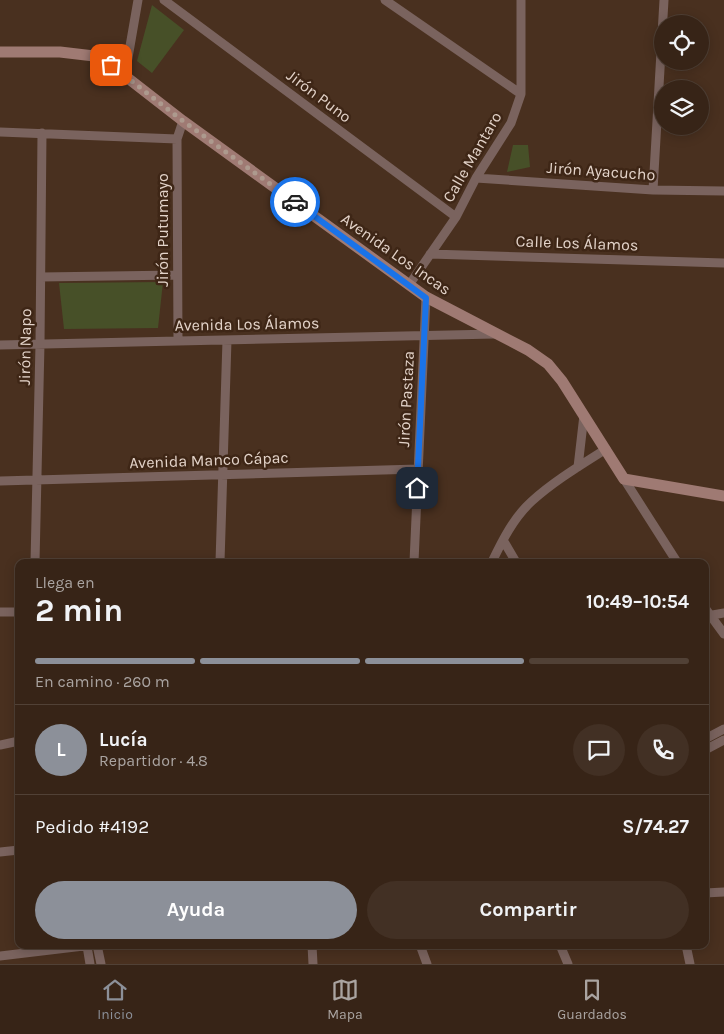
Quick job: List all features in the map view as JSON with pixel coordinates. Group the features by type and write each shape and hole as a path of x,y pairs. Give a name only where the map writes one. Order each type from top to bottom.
{"street":[{"path":"125,75 138,0"},
{"name":"Jirón Puno","path":"164,0 456,217"},
{"path":"385,0 521,94"},
{"name":"Calle Mantaro","path":"409,285 456,217 476,178 512,122 521,94 521,0"},
{"path":"653,190 664,0"},
{"name":"Avenida Los Incas","path":"0,52 60,52 94,56 111,65 183,121 426,298 528,350 548,364 562,381 675,559"},
{"name":"Jirón Putumayo","path":"178,341 177,139 183,121"},
{"path":"0,132 177,139"},
{"name":"Jirón Napo","path":"36,559 42,133"},
{"name":"Jirón Ayacucho","path":"476,178 653,190 724,190"},
{"name":"Calle Los Álamos","path":"430,254 724,263"},
{"path":"41,277 177,275"},
{"name":"Jirón Pastaza","path":"414,559 426,298"},
{"name":"Avenida Los Álamos","path":"0,345 494,334"},
{"path":"220,559 228,340"},
{"path":"578,467 584,416"},
{"path":"493,559 502,540 531,501 606,449"},
{"name":"Avenida Manco Cápac","path":"0,481 418,469"},
{"path":"624,479 724,496"},
{"path":"502,540 514,559"},
{"path":"1,612 15,612"},
{"path":"709,613 724,612"},
{"path":"709,615 724,634"},
{"path":"709,737 724,729"},
{"path":"709,748 724,740"},
{"path":"0,744 15,742"},
{"path":"0,852 15,850"},
{"path":"709,894 724,892"},
{"path":"0,956 57,949"},
{"path":"90,949 90,964"},
{"path":"98,949 101,964"},
{"path":"312,949 313,964"},
{"path":"421,949 427,964"},
{"path":"562,949 568,964"},
{"path":"687,949 690,964"}],"green space":[{"path":"152,5 184,30 152,73 137,61"},
{"path":"513,145 528,145 530,167 507,172"},
{"path":"163,282 158,328 64,329 59,283"}],"way so far":[{"path":"111,65 183,121 295,202"}],"route":[{"path":"295,202 426,298 417,488"}]}
